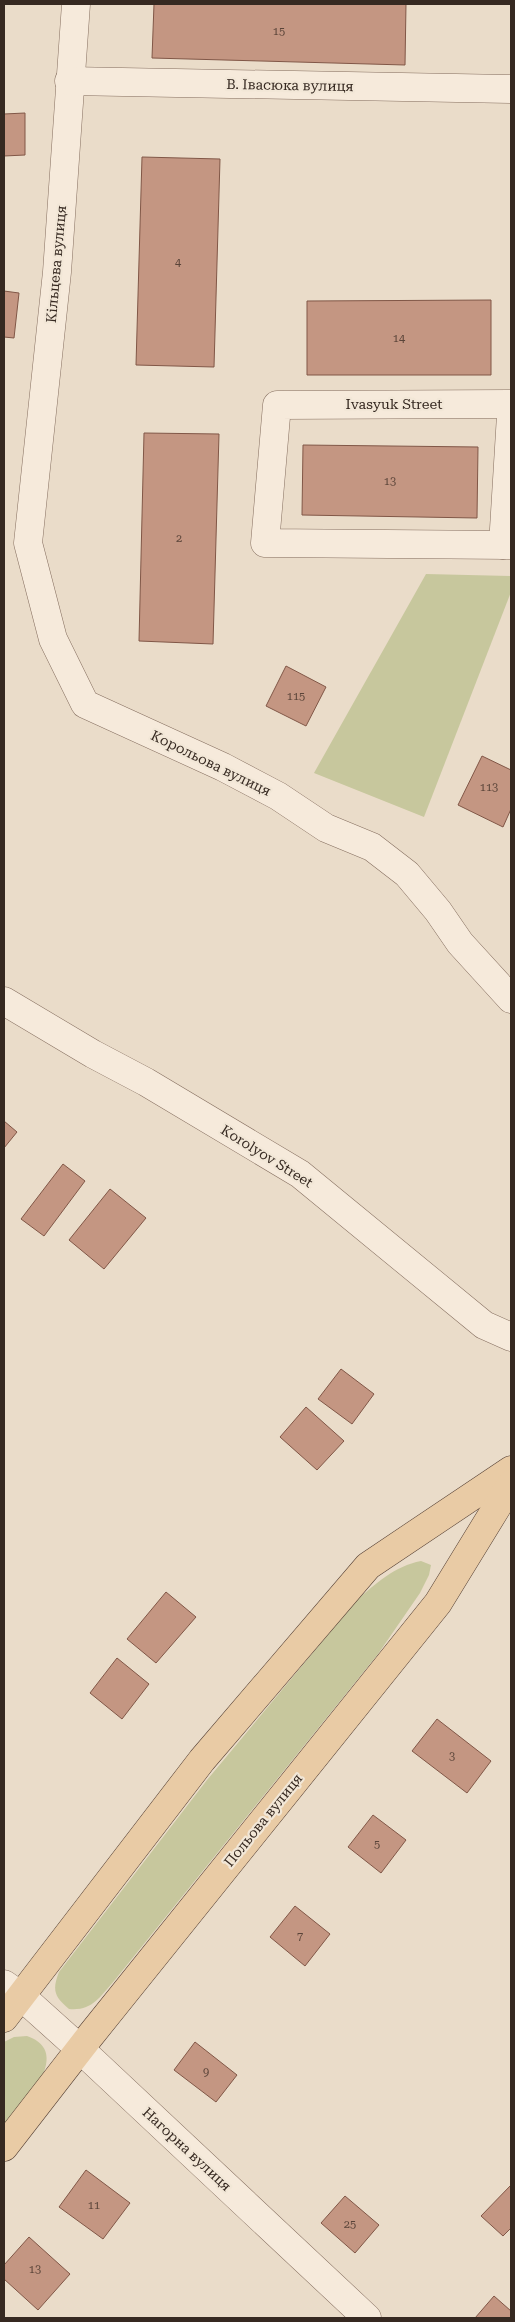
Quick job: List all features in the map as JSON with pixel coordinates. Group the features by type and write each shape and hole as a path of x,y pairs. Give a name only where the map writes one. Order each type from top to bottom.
{"main road":[{"path":"4,2018 12,1990 202,1760 368,1566 511,1470"},
{"name":"Польова вулиця","path":"4,2147 80,2049 438,1603 511,1484"}],"street":[{"name":"Кільцева вулиця","path":"29,524 57,272 69,81 76,4"},
{"name":"В. Івасюка вулиця","path":"69,81 511,89"},
{"name":"Ivasyuk Street","path":"507,545 265,543 277,405 511,404"},
{"path":"507,545 511,415"},
{"name":"Корольова вулиця","path":"29,524 28,543 53,639 85,704 223,767 278,796 326,828 372,847 407,874 438,911 460,943 511,999"},
{"name":"Korolyov Street","path":"4,1001 93,1054 146,1082 300,1174 484,1325 511,1337"},
{"name":"Нагорна вулиця","path":"12,1990 80,2049 367,2318"}],"green space":[{"path":"426,574 511,576 511,592 424,817 314,773"},
{"path":"421,1561 431,1565 429,1575 420,1593 378,1654 104,1993 89,2006 69,2009 57,1996 55,1988 59,1972 207,1780 356,1601 394,1571"},
{"path":"27,2036 41,2044 46,2055 45,2067 40,2081 31,2095 4,2128 4,2042 14,2037"}],"building":[{"path":"154,4 406,4 405,65 152,58"},
{"path":"25,113 25,155 4,156 4,114"},
{"path":"142,157 220,159 214,367 136,365"},
{"path":"4,291 19,293 14,338 4,337"},
{"path":"491,300 491,375 307,375 307,301"},
{"path":"144,433 219,434 213,644 139,641"},
{"path":"303,445 478,447 477,518 302,515"},
{"path":"286,666 326,687 306,726 266,706"},
{"path":"482,756 511,770 511,809 503,827 458,805"},
{"path":"4,1121 17,1132 4,1148"},
{"path":"63,1164 85,1181 44,1236 21,1219"},
{"path":"110,1189 146,1218 104,1269 69,1240"},
{"path":"341,1369 374,1394 352,1424 318,1399"},
{"path":"306,1407 344,1441 317,1470 280,1437"},
{"path":"166,1592 196,1617 156,1663 127,1639"},
{"path":"117,1658 149,1684 122,1719 90,1693"},
{"path":"437,1719 491,1761 467,1793 412,1751"},
{"path":"373,1815 406,1840 381,1873 348,1847"},
{"path":"295,1906 330,1934 305,1966 270,1937"},
{"path":"195,2042 237,2075 216,2102 174,2070"},
{"path":"86,2170 130,2203 103,2239 59,2207"},
{"path":"511,2185 511,2228 503,2236 481,2216"},
{"path":"345,2196 379,2225 355,2253 321,2223"},
{"path":"29,2237 70,2274 38,2310 4,2279 4,2265"},
{"path":"494,2296 511,2311 511,2318 475,2318"}]}
